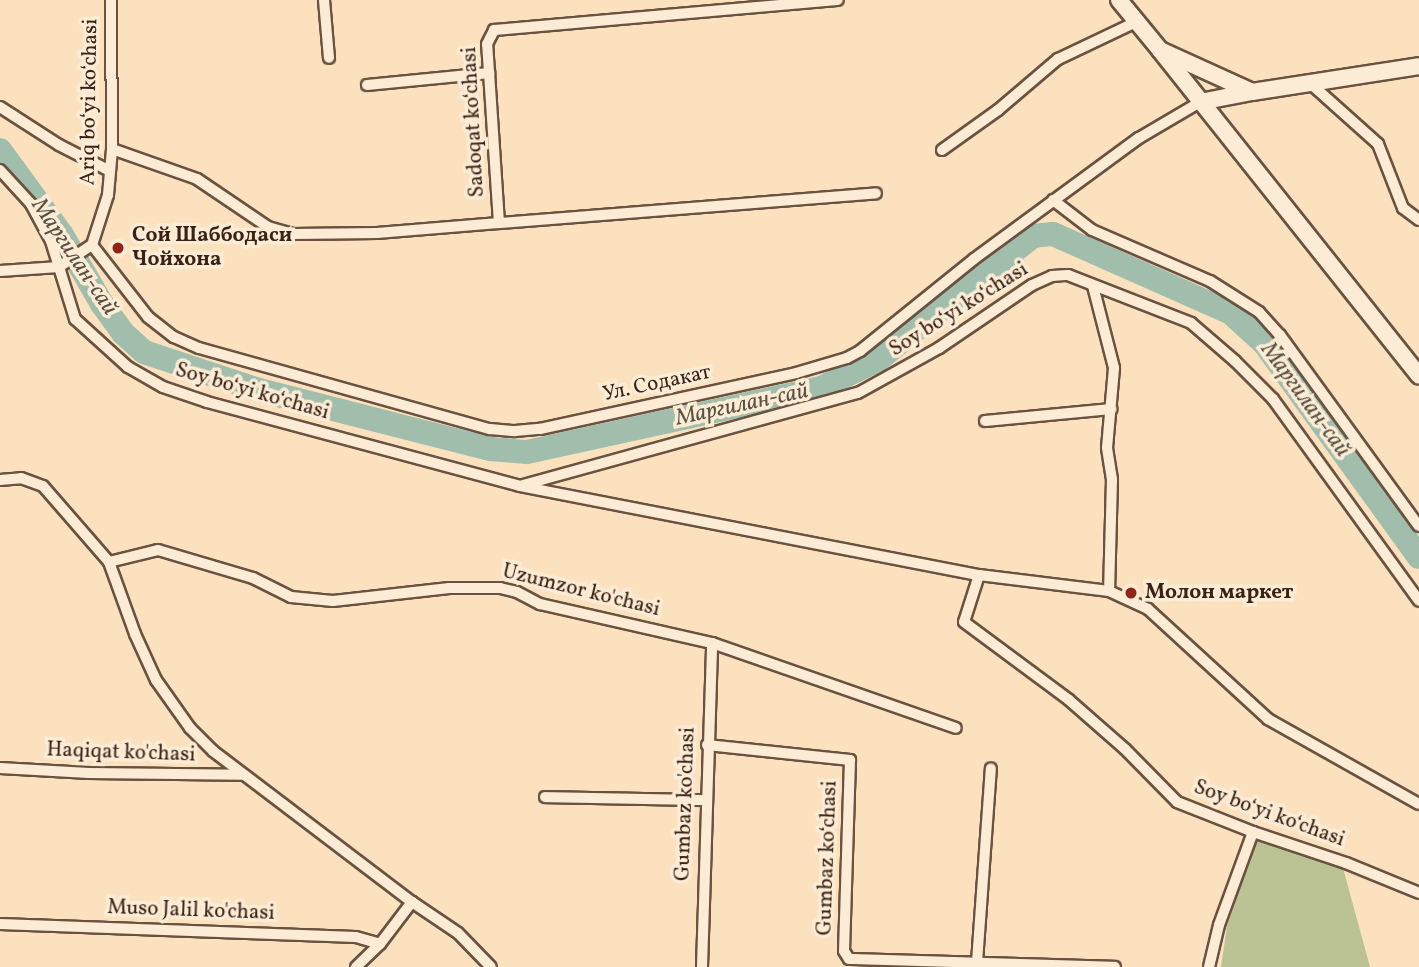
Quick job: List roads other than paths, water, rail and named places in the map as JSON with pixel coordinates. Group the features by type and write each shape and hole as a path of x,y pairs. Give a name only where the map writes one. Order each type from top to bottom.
{"street":[{"name":"Ariq boʻyi koʻchasi","path":"90,247 108,195 111,149 111,0"},
{"path":"324,0 329,58"},
{"name":"Sadoqat koʻchasi","path":"499,223 488,38 499,29 838,0"},
{"path":"1119,0 1419,376"},
{"path":"942,150 998,110 1058,59 1136,22"},
{"path":"1160,50 1260,91"},
{"path":"1200,102 1419,66"},
{"path":"367,85 489,73"},
{"path":"1311,84 1378,144 1404,208 1419,219"},
{"name":"Ул. Содакат","path":"90,247 148,317 159,328 182,340 243,362 336,388 490,429 515,431 570,423 783,376 847,358 1139,138 1200,102"},
{"path":"0,107 59,145 108,170"},
{"name":"Sadoqat koʻchasi","path":"111,149 197,179 268,227 293,234 377,233 876,193"},
{"name":"Soy boʻyi koʻchasi","path":"0,170 31,204 51,241 61,266 75,319 128,367 163,387 207,402 520,486 979,575 1109,591 1148,609 1268,719 1419,804"},
{"path":"1054,200 1092,230 1210,281 1259,312 1280,335 1419,526"},
{"path":"0,271 61,266 90,247"},
{"name":"Soy boʻyi koʻchasi","path":"520,486 858,393 939,348 1032,285 1052,276 1068,275 1191,323 1235,360 1273,399 1419,601"},
{"path":"1093,286 1114,368 1107,448 1112,480 1109,591"},
{"path":"985,421 1111,409"},
{"path":"0,480 21,478 43,486 109,562 135,634 156,680 190,728 242,775 269,790 412,902 458,933 491,967"},
{"name":"Uzumzor ko'chasi","path":"109,562 158,550 253,578 291,597 333,601 449,589 500,588 517,592 540,604 712,643 956,728"},
{"name":"Soy boʻyi koʻchasi","path":"979,575 964,622 1069,700 1125,749 1177,802 1253,832 1346,863 1419,893"},
{"name":"Gumbaz ko'chasi","path":"702,967 705,800 712,643"},
{"name":"Gumbaz koʻchasi","path":"707,745 850,760 845,955 853,960 1115,967"},
{"name":"Haqiqat ko'chasi","path":"0,768 89,773 242,775"},
{"path":"976,962 990,769"},
{"path":"545,797 705,800"},
{"path":"1209,967 1219,925 1253,832"},
{"path":"356,967 380,944 412,902"},
{"name":"Muso Jalil ko'chasi","path":"0,924 356,937 380,944"}],"waterway":[{"name":"Маргилан-сай","path":"0,150 62,235 102,304 123,333 144,352 255,389 491,449 527,452 821,388 879,359 1033,236 1053,234 1231,313 1264,343 1419,557"}],"place":[{"name":"Сой Шаббодаси Чойхона","path":"118,248"},
{"name":"Молон маркет","path":"1131,593"}]}
